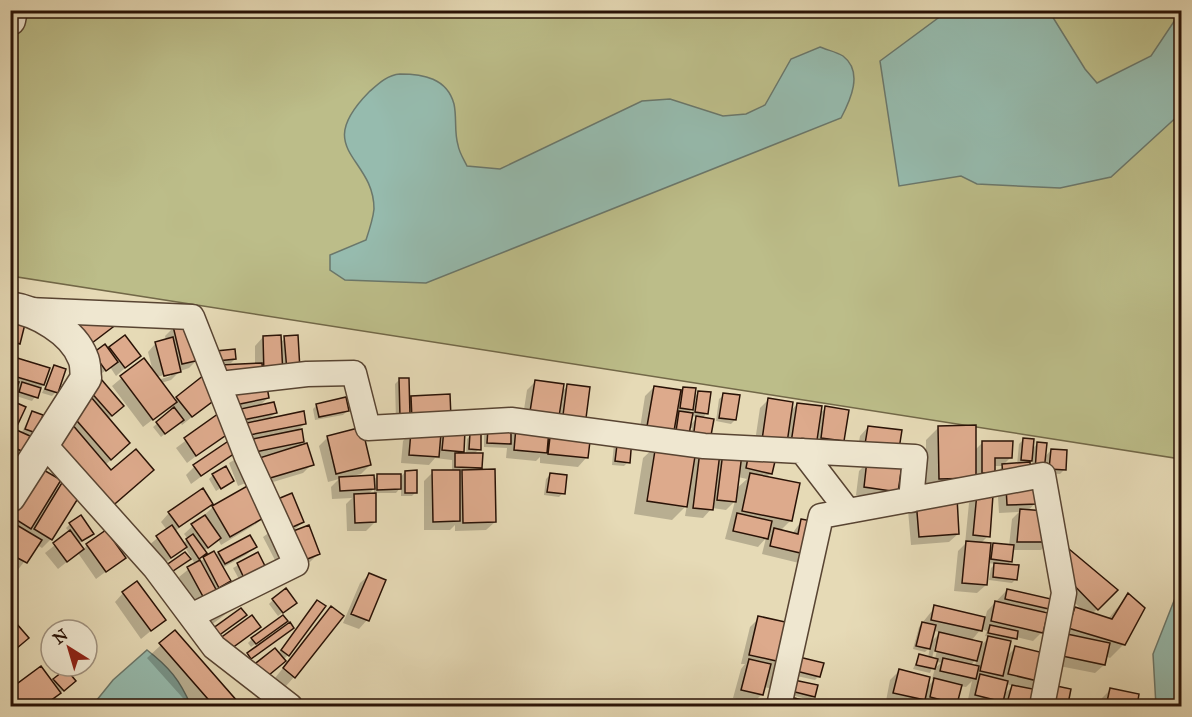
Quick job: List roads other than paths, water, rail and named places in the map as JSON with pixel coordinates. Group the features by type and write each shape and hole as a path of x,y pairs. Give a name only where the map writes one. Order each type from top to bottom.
{"street":[{"path":"10,20 12,10"},
{"path":"19,309 192,317 247,457 296,564 191,616"},
{"path":"10,497 86,378 84,359 74,342 19,309"},
{"path":"220,384 307,374 354,373 368,428 510,420 704,446 915,457 911,500"},
{"path":"44,444 155,568 214,647 290,706"},
{"path":"802,451 848,511"},
{"path":"779,706 821,516 1042,475 1064,594 1042,706"}],"water":[{"path":"949,10 1049,11 1085,69 1097,83 1151,56 1181,11 1181,113 1111,177 1060,188 977,184 961,176 899,186 880,61"},
{"path":"820,47 843,56 853,70 851,95 841,118 426,283 345,280 330,270 330,255 366,240 374,209 371,191 345,141 345,128 353,112 369,92 391,76 417,75 433,79 446,88 454,104 459,150 467,166 500,169 642,101 670,99 723,116 746,114 765,105 791,59"},
{"path":"1181,583 1181,706 1156,706 1153,654"},
{"path":"147,650 173,675 191,706 92,706 113,680"}]}
